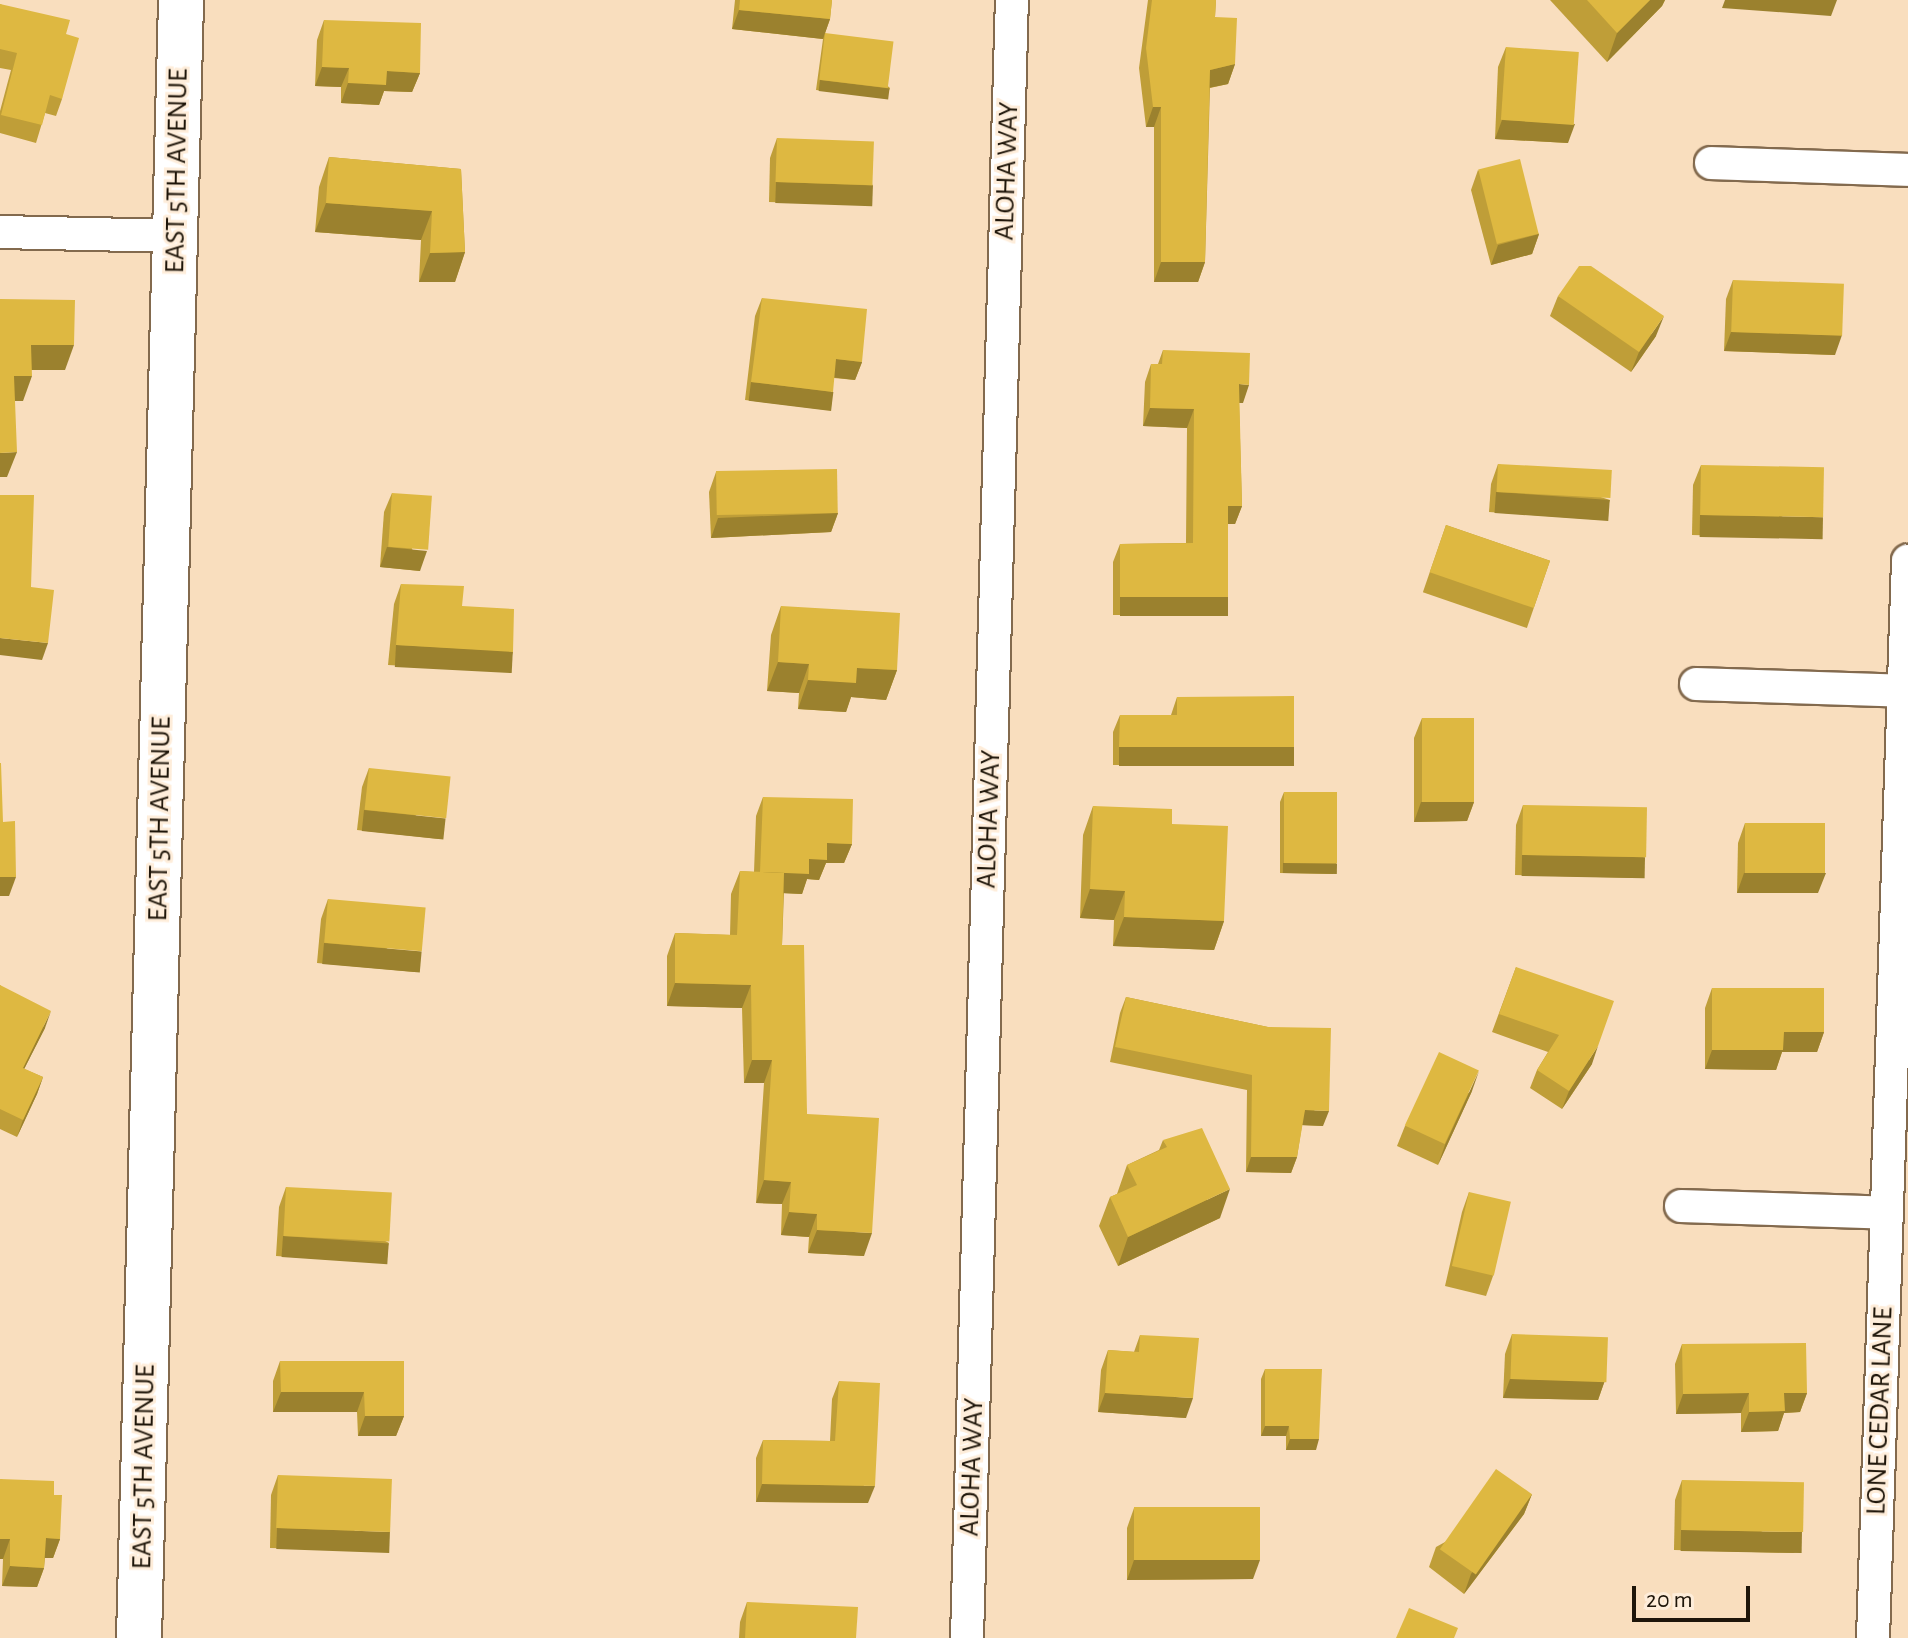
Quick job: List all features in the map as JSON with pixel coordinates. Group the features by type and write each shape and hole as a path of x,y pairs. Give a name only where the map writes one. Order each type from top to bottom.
{"street":[{"name":"EAST 5TH AVENUE","path":"139,1638 181,0"},
{"name":"ALOHA WAY","path":"967,1638 1012,0"},
{"path":"1711,163 1908,170"},
{"path":"0,232 175,236"},
{"name":"LONE CEDAR LANE","path":"1873,1638 1908,561"},
{"path":"1696,684 1904,691"},
{"path":"1681,1206 1887,1213"}],"building":[{"path":"740,0 832,0 830,19 739,10"},
{"path":"1152,0 1216,0 1215,17 1237,18 1235,64 1210,70 1205,262 1161,262 1161,107 1153,107 1146,48"},
{"path":"1587,0 1650,0 1617,33"},
{"path":"0,4 70,20 66,34 79,38 62,99 50,95 42,125 1,115 17,53 0,49"},
{"path":"324,20 421,23 420,73 387,71 386,85 348,83 349,68 322,67"},
{"path":"825,33 893,41 888,88 819,80"},
{"path":"1506,47 1579,52 1574,125 1501,120"},
{"path":"777,138 874,141 872,185 775,182"},
{"path":"329,157 461,169 465,252 430,253 432,211 326,203"},
{"path":"1520,159 1539,234 1497,244 1478,169"},
{"path":"1579,266 1591,266 1664,316 1639,352 1558,296"},
{"path":"1733,280 1844,284 1842,336 1731,332"},
{"path":"762,298 867,309 862,362 836,359 833,392 751,382"},
{"path":"0,299 75,300 74,345 31,345 32,376 14,376 17,452 0,453"},
{"path":"1163,350 1250,353 1249,385 1239,384 1242,506 1228,506 1228,597 1120,597 1120,544 1193,543 1194,409 1150,408 1151,364 1162,364"},
{"path":"1498,464 1612,470 1610,498 1497,492"},
{"path":"1701,465 1824,467 1823,517 1700,515"},
{"path":"837,469 838,513 717,515 716,471"},
{"path":"392,493 432,496 428,550 388,547"},
{"path":"0,495 34,495 31,587 54,590 48,643 0,638"},
{"path":"1446,525 1550,561 1534,608 1430,572"},
{"path":"401,584 464,586 462,606 514,609 513,652 396,645"},
{"path":"781,606 900,613 897,670 857,668 856,683 808,680 809,664 778,662"},
{"path":"1294,696 1294,747 1119,747 1120,715 1177,715 1177,697"},
{"path":"1422,718 1474,718 1474,802 1422,802"},
{"path":"0,763 3,822 15,821 16,877 0,877"},
{"path":"369,768 451,777 446,818 365,810"},
{"path":"1284,792 1337,792 1337,863 1284,863"},
{"path":"763,797 853,799 852,844 827,843 827,860 809,859 809,874 760,872"},
{"path":"1523,805 1647,807 1646,857 1522,855"},
{"path":"1093,806 1172,809 1172,824 1228,826 1224,921 1124,917 1125,891 1090,889"},
{"path":"1745,823 1825,823 1825,873 1745,873"},
{"path":"740,871 784,873 782,945 804,945 807,1114 879,1118 872,1233 817,1230 817,1214 789,1212 791,1182 764,1180 772,1060 752,1060 751,985 675,983 675,933 737,935"},
{"path":"328,899 426,908 422,951 324,943"},
{"path":"1516,967 1614,1001 1598,1046 1569,1091 1537,1070 1559,1035 1499,1014"},
{"path":"0,985 51,1011 23,1068 43,1077 23,1120 0,1109"},
{"path":"1712,988 1824,988 1824,1032 1784,1032 1783,1050 1712,1050"},
{"path":"1126,997 1268,1027 1331,1028 1329,1111 1305,1110 1297,1157 1251,1157 1252,1075 1115,1047"},
{"path":"1439,1052 1479,1071 1445,1144 1405,1125"},
{"path":"1202,1128 1230,1189 1128,1237 1110,1197 1137,1185 1127,1165 1167,1147 1163,1140"},
{"path":"286,1187 392,1193 389,1241 283,1236"},
{"path":"1469,1192 1511,1202 1494,1276 1452,1266"},
{"path":"1512,1334 1608,1337 1606,1382 1510,1379"},
{"path":"1140,1335 1199,1338 1193,1398 1105,1393 1108,1350 1139,1352"},
{"path":"1806,1343 1807,1393 1784,1393 1785,1411 1749,1412 1749,1393 1683,1394 1682,1344"},
{"path":"280,1361 404,1361 404,1416 365,1416 364,1392 281,1392"},
{"path":"1265,1369 1322,1369 1319,1439 1290,1439 1289,1426 1265,1426"},
{"path":"839,1381 880,1383 875,1486 762,1484 763,1440 835,1441"},
{"path":"1496,1469 1532,1494 1476,1575 1440,1549"},
{"path":"278,1475 392,1479 390,1532 276,1528"},
{"path":"0,1479 54,1481 54,1495 62,1495 60,1539 46,1538 44,1568 10,1566 10,1539 0,1539"},
{"path":"1682,1480 1804,1482 1803,1532 1681,1530"},
{"path":"1134,1507 1260,1507 1260,1560 1134,1560"},
{"path":"747,1602 858,1607 856,1638 745,1638"},
{"path":"1409,1608 1458,1628 1454,1638 1396,1638"}]}
